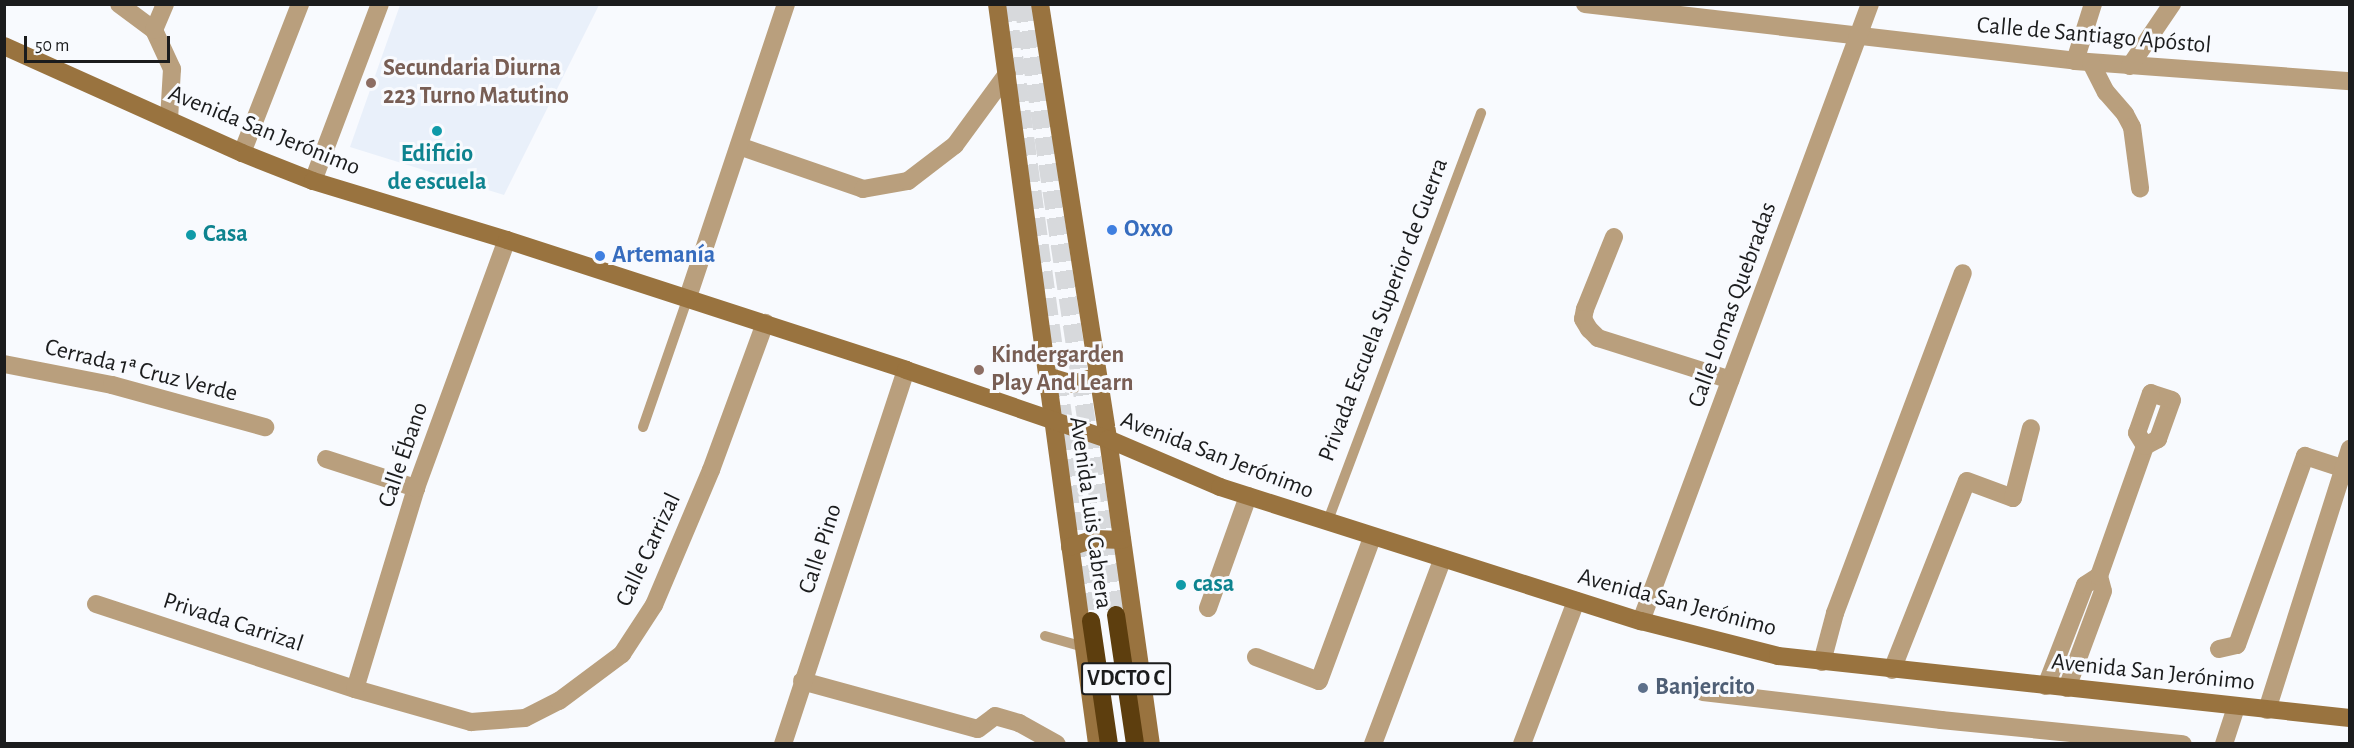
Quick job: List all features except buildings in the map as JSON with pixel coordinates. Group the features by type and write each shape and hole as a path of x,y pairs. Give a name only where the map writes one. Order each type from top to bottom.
{"highway":[{"name":"VDCTO C","path":"1116,615 1135,744"},
{"name":"VDCTO C","path":"1091,621 1109,744"}],"main road":[{"name":"Avenida Luis Cabrera","path":"997,4 1097,744"},
{"name":"Avenida Luis Cabrera","path":"1040,4 1108,439 1151,744"},
{"name":"Avenida San Jerónimo","path":"4,46 242,153 313,181 688,297 1108,439 1248,496 1327,523 1641,621 1778,656 2349,718"},
{"path":"1047,376 1073,384 1098,376"},
{"path":"1070,547 1095,538 1122,540"}],"street":[{"path":"119,4 154,30 172,69 169,120"},
{"path":"154,30 165,4"},
{"path":"242,153 300,4"},
{"path":"313,181 380,4"},
{"path":"688,297 786,4"},
{"name":"Calle de Santiago Apóstol","path":"1585,4 1697,11 1859,36 2083,62 2349,81"},
{"name":"Calle Lomas Quebradas","path":"1641,621 1870,4"},
{"path":"2093,4 2083,62 2125,114 2132,127 2140,188"},
{"path":"2130,66 2174,5"},
{"path":"739,146 863,189 908,181 955,145 1007,74"},
{"path":"1614,237 1585,309 1583,319 1589,329 1598,338 1731,380"},
{"name":"Calle Ébano","path":"354,689 416,488 507,240"},
{"path":"1822,662 1836,613 1963,273"},
{"name":"Calle Carrizal","path":"354,689 471,722 525,718 559,701 622,654 654,605 711,470 765,323"},
{"name":"Cerrada 1ª Cruz Verde","path":"4,364 112,385 265,427"},
{"name":"Calle Pino","path":"783,744 906,370"},
{"path":"1892,670 1967,481 2013,498 2031,428"},
{"path":"2067,688 2103,591 2099,576 2145,446"},
{"path":"2267,710 2349,449"},
{"path":"2219,650 2237,645 2305,456 2343,468"},
{"path":"326,459 416,488"},
{"path":"1208,608 1248,496"},
{"path":"1256,657 1318,681 1372,538"},
{"path":"1373,744 1442,560"},
{"path":"2046,686 2085,585 2099,576"},
{"path":"1522,744 1576,601"},
{"name":"Privada Carrizal","path":"96,604 354,689"},
{"path":"802,681 978,729 994,716 1019,723 1056,744"},
{"path":"1703,692 1941,720 2183,744"},
{"path":"2224,744 2236,706"}],"lane":[{"name":"Privada Escuela Superior de Guerra","path":"1327,523 1481,112"},
{"path":"643,427 688,297"},
{"path":"1045,636 1084,647"}],"shaded area":[{"path":"400,5 599,5 504,195 350,147"}],"tunnel":[{"path":"1007,4 1091,621"},
{"path":"1023,4 1116,615"}],"place":[{"name":"Secundaria Diurna 223 Turno Matutino","path":"371,83"},
{"name":"Edificio de escuela","path":"437,131"},
{"name":"Oxxo","path":"1112,230"},
{"name":"Casa","path":"191,235"},
{"name":"Artemanía","path":"600,256"},
{"name":"Kindergarden Play And Learn","path":"979,370"},
{"name":"casa","path":"1181,585"},
{"name":"Banjercito","path":"1643,688"}]}
